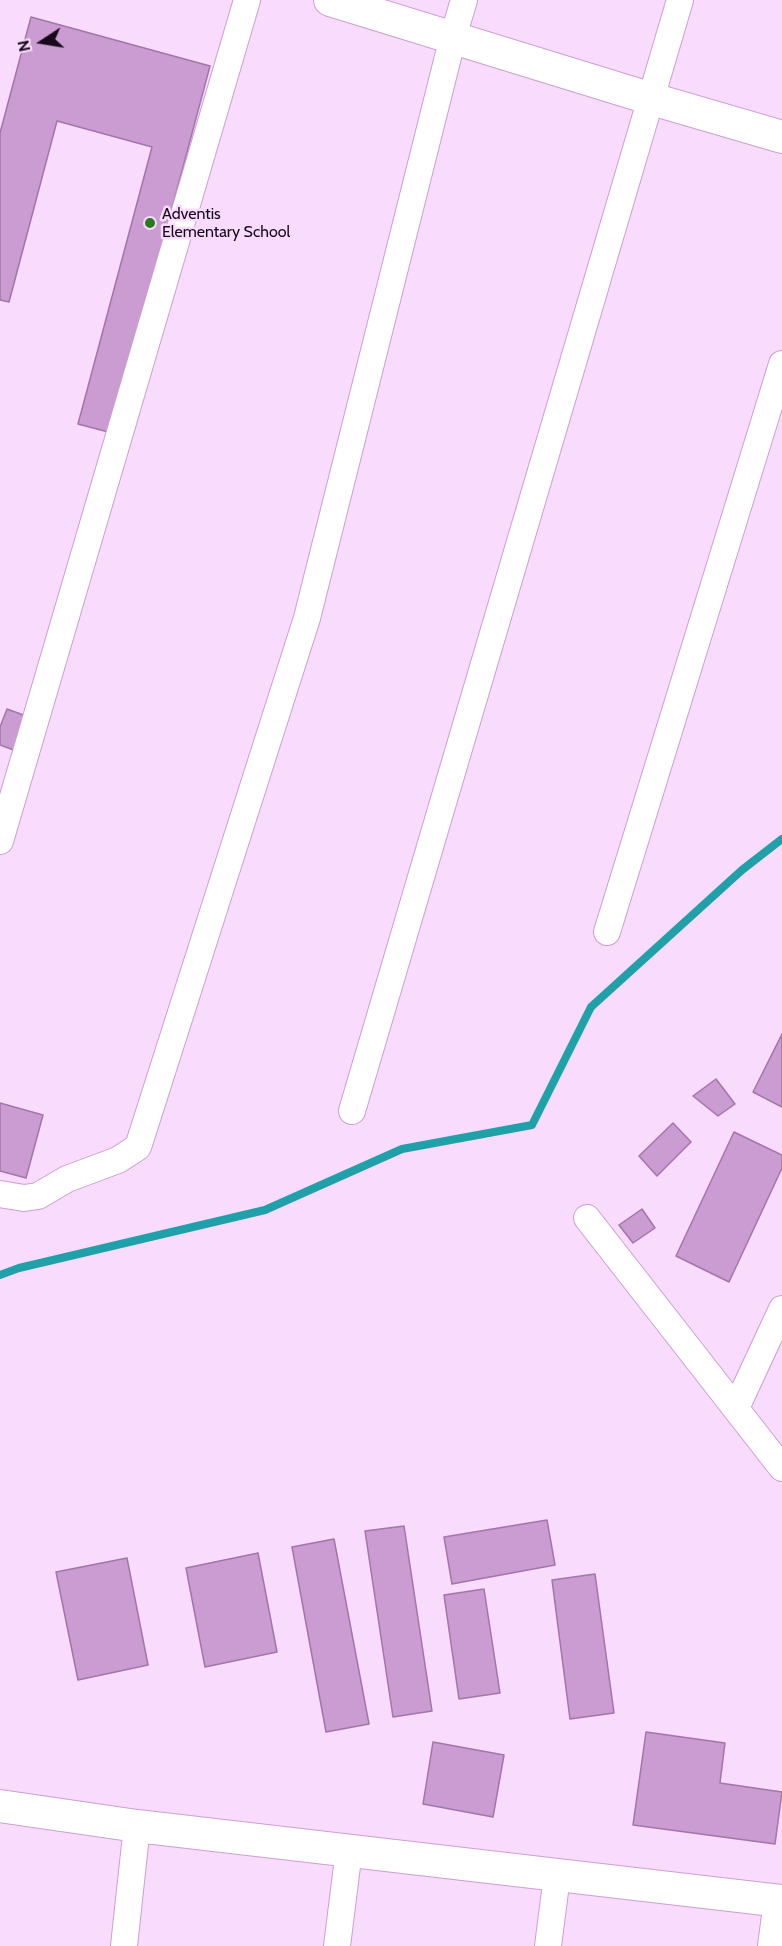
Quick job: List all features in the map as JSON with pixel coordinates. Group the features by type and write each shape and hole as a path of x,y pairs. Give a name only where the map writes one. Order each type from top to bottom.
{"street":[{"path":"0,841 247,0"},
{"path":"330,0 782,137"},
{"path":"0,1194 24,1198 38,1196 67,1179 118,1160 138,1147 307,618 464,0"},
{"path":"352,1111 680,0"},
{"path":"608,932 782,364"},
{"path":"587,1218 782,1468"},
{"path":"736,1408 782,1309"},
{"path":"0,1806 137,1826 780,1901 771,1946"},
{"path":"124,1946 137,1826"},
{"path":"337,1946 350,1850"},
{"path":"548,1946 557,1876"}],"building":[{"name":"Adventis Elementary School","path":"31,17 210,66 112,433 78,424 152,147 57,121 9,302 0,300 0,133"},
{"path":"7,709 29,717 16,751 0,745 0,727"},
{"path":"782,1034 782,1107 753,1092"},
{"path":"716,1079 735,1104 718,1116 693,1096"},
{"path":"0,1103 43,1115 26,1178 0,1171"},
{"path":"673,1123 691,1142 657,1176 639,1156"},
{"path":"734,1132 782,1155 782,1168 729,1282 676,1256"},
{"path":"642,1209 655,1228 633,1243 619,1225"},
{"path":"547,1520 555,1565 452,1584 444,1537"},
{"path":"404,1526 432,1711 393,1717 365,1531"},
{"path":"334,1539 369,1724 326,1732 292,1547"},
{"path":"258,1553 277,1652 205,1667 186,1568"},
{"path":"127,1558 148,1665 78,1680 56,1572"},
{"path":"595,1574 614,1713 570,1719 552,1580"},
{"path":"484,1589 500,1693 459,1699 444,1595"},
{"path":"646,1732 725,1743 720,1783 782,1792 775,1844 633,1825"},
{"path":"433,1742 504,1755 493,1817 423,1804"}],"waterway":[{"path":"0,1275 19,1268 265,1210 402,1149 532,1125 591,1007 742,870 782,839"}],"place":[{"name":"Adventis Elementary School","path":"150,223"}]}
